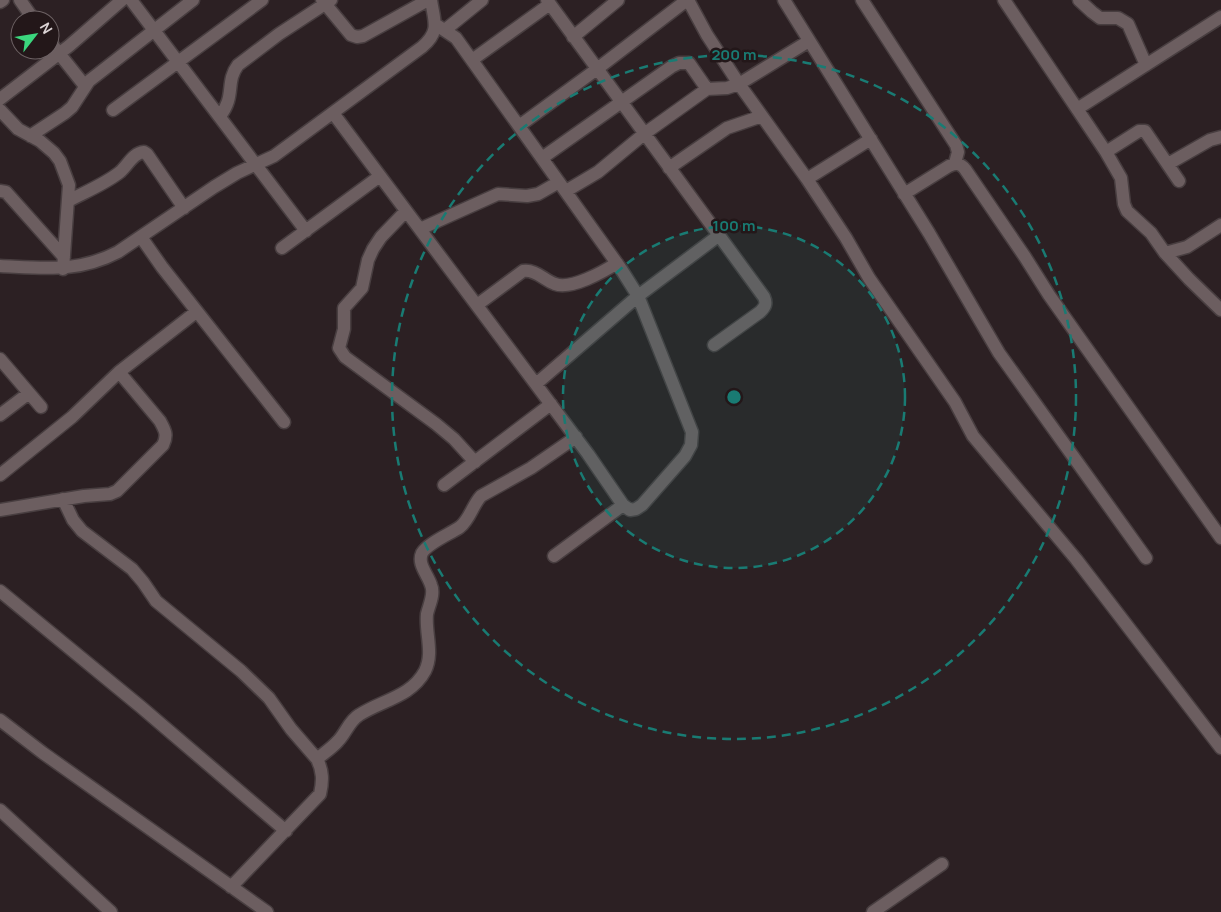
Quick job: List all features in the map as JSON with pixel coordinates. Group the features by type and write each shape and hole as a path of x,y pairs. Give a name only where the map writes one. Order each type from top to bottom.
{"street":[{"path":"84,86 60,54 122,0"},
{"path":"131,0 306,230"},
{"path":"30,136 72,107 84,86 193,0"},
{"path":"113,110 262,0"},
{"path":"220,116 227,108 230,100 231,78 233,71 238,65 326,1 351,35 357,37 429,0 440,27 456,38 617,263 638,296 692,432 691,445 685,456 642,505 630,510 623,505 576,437 333,113"},
{"path":"0,266 64,263 87,265 102,260 141,238 236,173 274,156 426,44 440,27 482,0"},
{"path":"573,37 618,0"},
{"path":"519,126 687,0 739,84 807,179 846,238 869,278 955,402 973,436 1076,559 1221,748"},
{"path":"784,0 904,194 999,353 1146,558"},
{"path":"862,0 956,145 958,152 955,163 904,194"},
{"path":"1004,0 1106,152 1120,178 1127,211 1151,233 1189,279 1221,310"},
{"path":"1079,0 1100,18 1118,18 1128,24 1146,65"},
{"path":"472,60 548,2 766,302 765,307 760,312 714,345"},
{"path":"1077,109 1220,20"},
{"path":"420,229 498,194 528,196 538,194 603,169 644,134 707,89 727,88 739,84 809,40"},
{"path":"0,99 52,60"},
{"path":"542,158 671,67 685,62 692,66 707,89"},
{"path":"0,110 18,129 47,146 60,161 69,185 64,263"},
{"path":"669,168 727,128 762,116"},
{"path":"1106,152 1139,131 1145,131 1179,181"},
{"path":"1168,164 1210,140 1221,137"},
{"path":"807,179 870,140"},
{"path":"68,201 110,178 135,156 144,152 184,208"},
{"path":"955,163 962,165 965,169 1049,295 1221,538"},
{"path":"282,248 380,176"},
{"path":"0,191 6,192 64,263"},
{"path":"406,211 381,237 373,249 368,260 362,288 344,308 344,329 339,348 345,357 454,439 475,462"},
{"path":"1166,253 1187,247 1221,225"},
{"path":"536,384 638,296 718,236"},
{"path":"141,238 196,312 284,422"},
{"path":"477,305 523,271 529,270 549,282 563,286 597,275 617,263"},
{"path":"0,475 72,417 120,372 196,312"},
{"path":"0,358 41,407"},
{"path":"0,510 63,499 110,494 117,491 163,445 167,438 160,421 120,372"},
{"path":"0,415 29,392"},
{"path":"444,485 551,404"},
{"path":"317,759 339,740 352,720 409,689 425,671 429,653 426,620 433,590 420,562 421,554 426,548 467,520 475,503 481,496 531,468 576,437"},
{"path":"63,499 73,520 82,531 132,569 144,582 156,601 269,698 317,759 322,772 323,783 320,794 231,887"},
{"path":"554,556 623,505"},
{"path":"0,591 148,713 286,831"},
{"path":"0,720 43,753 267,912"},
{"path":"0,810 111,912"},
{"path":"873,912 942,864"}]}
